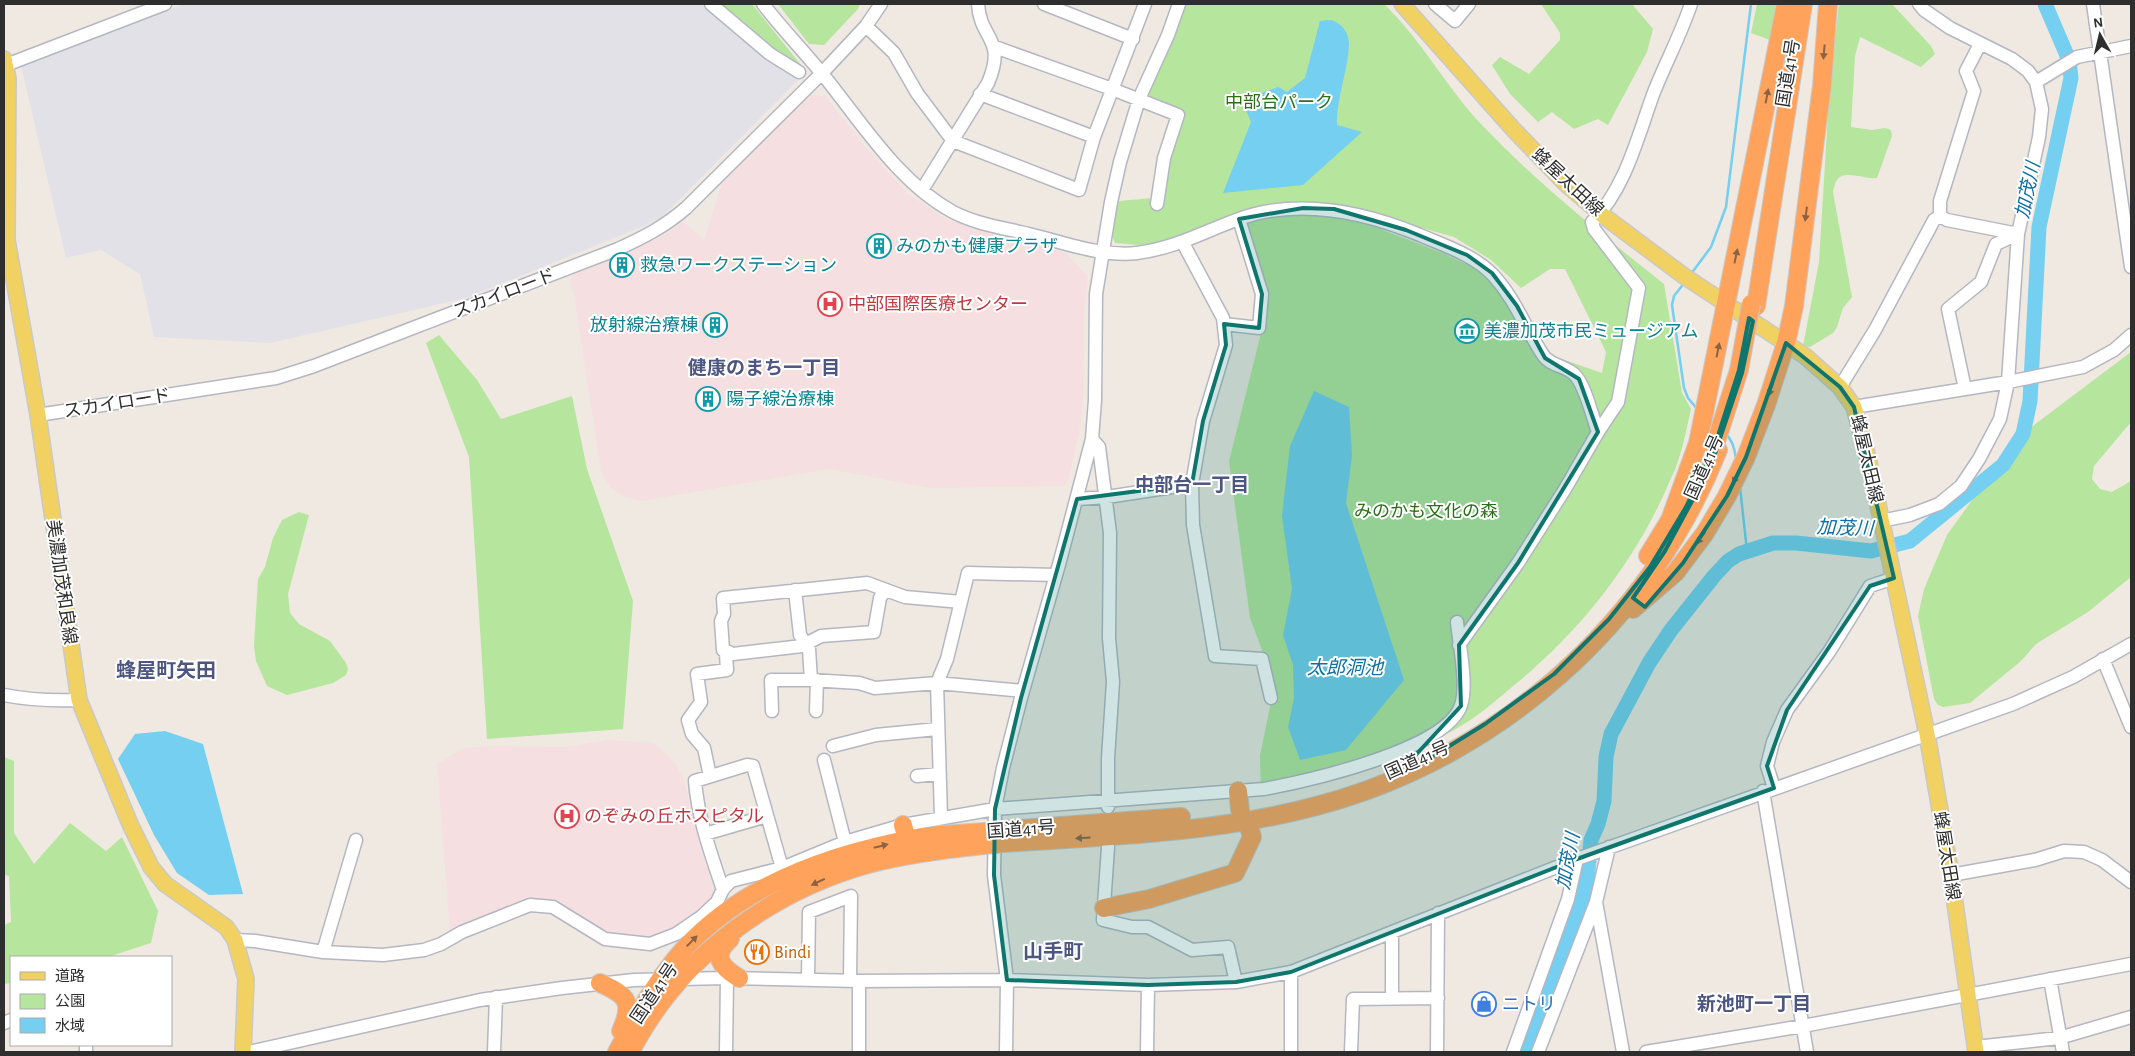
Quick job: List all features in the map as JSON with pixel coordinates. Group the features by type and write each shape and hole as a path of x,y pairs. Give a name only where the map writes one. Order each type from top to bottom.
{"highway":[{"path":"1571,658 1630,585 1670,520 1692,461 1709,396 1786,4"},
{"name":"国道41号","path":"1753,305 1798,4"},
{"name":"国道41号","path":"630,1052 659,1006 697,961 726,936 758,914 798,891 830,876 868,864 984,838 1163,818 1244,815 1321,805 1376,788 1430,763 1488,731 1558,678 1591,647 1639,589 1666,552 1702,487 1716,449 1738,370 1753,305 1803,4"},
{"path":"1591,647 1675,573 1704,533 1727,496 1746,457 1766,405 1786,343 1794,306 1822,85 1828,4"},
{"name":"国道41号","path":"1244,815 1328,794 1371,780 1410,764 1449,746 1531,692 1571,658 1609,619 1650,567 1682,514 1716,449"},
{"path":"1104,908 1149,899 1234,873 1252,837 1238,791"},
{"name":"国道41号","path":"615,1052 661,979 685,948 704,930 752,895 817,864 905,832 984,838"},
{"path":"733,978 722,965 719,955 721,949 727,941 753,921 758,914"},
{"path":"600,983 619,992 627,1002 627,1017 614,1045 615,1052"}],"main road":[{"name":"蜂屋太田線","path":"1402,4 1513,129 1566,184 1601,214 1689,280 1806,356 1840,387 1854,407 1882,521 1927,734 1951,875 1975,1050"},
{"name":"美濃加茂和良線","path":"5,62 8,80 9,140 6,184 6,238 38,415 79,700 130,824 151,867 165,884 226,927 235,940 246,979 243,1052"}],"street":[{"path":"5,62 165,4"},
{"path":"711,4 770,54 799,72"},
{"path":"762,4 822,73 893,161 922,190 956,213 977,221 1103,251 1134,253 1183,243 1238,219 1280,210 1303,208 1334,209 1406,230 1467,255 1492,274 1517,306 1545,358 1572,372 1579,380 1598,432"},
{"name":"スカイロード","path":"38,415 276,378 314,366 618,249 666,225 822,73 866,26 881,4"},
{"path":"922,190 953,141 994,68 995,47 981,20 978,4"},
{"path":"1044,4 1133,39"},
{"path":"866,26 894,52 917,93 953,141 1079,190 1094,137 1145,4"},
{"path":"1006,1052 1007,980 994,875 996,809 1003,768 1092,438 1095,400 1096,294 1118,170 1139,99 1168,35 1179,4"},
{"path":"1435,4 1455,21 1469,4"},
{"path":"1459,645 1518,563 1618,402 1639,288 1594,229 1592,222 1601,214 1627,168 1654,92 1691,4"},
{"path":"1882,521 1939,504 1961,486 1979,459 2000,419 2014,381 2018,234 2042,109 2036,82 2028,71 2012,59 1950,28 1924,10 1919,4"},
{"path":"2093,4 2131,267"},
{"path":"1940,216 1940,201 1974,91 1966,71 1980,44"},
{"path":"2036,82 2077,57 2131,46"},
{"path":"995,47 1178,115 1164,158 1156,204"},
{"path":"980,94 1094,137"},
{"path":"1940,216 1947,220 2018,234"},
{"path":"1840,387 1875,330 1934,220 1940,216"},
{"path":"1224,324 1259,328 1262,294 1238,219"},
{"path":"1965,389 1948,309 1981,282 1996,244 2018,234"},
{"path":"1183,243 1217,302 1224,324 1226,345 1203,421 1192,484 1193,525 1215,656 1262,660 1271,698"},
{"path":"1854,407 2014,381 2083,367 2114,350 2131,335"},
{"path":"1092,438 1099,447 1107,497 1110,533 1109,638 1113,682 1108,758 1108,803"},
{"path":"1077,498 1107,497 1192,484"},
{"path":"941,817 937,683 947,659 968,573 1056,575"},
{"path":"1807,1052 1768,790 1767,766 1772,742 1787,710 1828,652 1870,586 1894,578"},
{"path":"885,590 880,598 874,632 821,636 802,646 728,652 723,650 720,621 724,614 723,598 867,583 905,597 961,602"},
{"path":"795,590 800,635 806,643 814,680 816,711"},
{"path":"235,940 256,941 323,952 383,955 424,950 530,905 552,907 605,939 650,944 676,934 701,917 717,902 723,890 731,881 782,868 845,842 905,832 941,817 996,809 1108,803 1264,789 1305,781 1381,758 1421,741 1446,726 1461,706 1464,694 1457,622"},
{"path":"249,1052 452,1005 600,983 682,978 733,978 854,981 1007,980 1148,985 1236,982 1291,972 1609,847 2013,704 2074,677 2131,644"},
{"path":"710,776 704,748 692,734 688,720 701,702 697,674 727,670 726,654 728,652"},
{"path":"2103,659 2131,727"},
{"path":"772,711 771,680 858,683 875,688 937,683 1023,691"},
{"path":"4,695 24,699 53,701 79,700"},
{"path":"833,746 876,735 937,729"},
{"path":"824,760 845,842"},
{"path":"723,890 705,834 694,781 747,765 753,766 782,868"},
{"path":"917,776 939,774"},
{"path":"705,834 767,816"},
{"path":"323,952 356,840"},
{"path":"1108,847 1103,920 1132,927 1148,927 1192,950 1228,947 1236,982"},
{"path":"1538,1052 1596,902 1609,847"},
{"path":"1951,875 2034,860 2064,851 2084,852 2102,860 2131,882"},
{"path":"1513,1052 1568,899 1577,859"},
{"path":"808,979 809,912 852,896 854,981 859,1052"},
{"path":"1596,902 1623,1052"},
{"path":"1437,1052 1438,914"},
{"path":"1392,932 1392,999"},
{"path":"1646,1052 1803,1026 2131,964"},
{"path":"1291,972 1291,1052"},
{"path":"726,1052 733,978"},
{"path":"2050,979 2062,1052"},
{"path":"1147,1052 1148,985"},
{"path":"494,1052 496,997"},
{"path":"1351,1052 1353,999 1438,998"},
{"path":"1975,1050 2059,1038 2131,1017"}],"highlighted area":[{"path":"1303,208 1334,209 1406,230 1467,255 1492,273 1517,306 1545,358 1579,379 1598,432 1518,563 1459,645 1461,706 1412,759 1417,766 1485,724 1554,674 1609,619 1650,567 1686,507 1714,448 1739,370 1749,318 1753,321 1742,373 1710,468 1665,551 1633,598 1645,607 1683,563 1727,496 1746,457 1786,343 1840,387 1854,407 1894,578 1870,586 1787,710 1767,766 1774,788 1577,859 1291,972 1236,982 1148,985 1007,980 994,875 995,809 1021,698 1077,499 1192,484 1203,421 1226,345 1224,324 1259,328 1262,294 1239,219"}],"shaded area":[{"path":"184,4 717,4 798,75 798,80 663,216 644,226 466,298 270,343 154,337 140,274 101,250 66,258 21,66"},
{"name":"中部国際医療センター","path":"811,95 825,96 868,150 908,194 948,220 1066,253 1088,277 1084,312 1084,391 1079,433 1068,482 1063,486 930,488 829,469 642,501 623,497 610,487 601,472 574,295 570,282 573,275 662,236 682,221 704,240 722,184"},
{"name":"のぞみの丘ホスピタル","path":"608,740 654,743 674,762 683,776 703,856 716,896 691,920 663,935 638,938 616,936 593,930 550,899 529,900 450,934 437,764 462,749 489,746 564,747"}],"green space":[{"path":"717,4 752,4 801,65 798,75"},
{"path":"778,4 860,4 858,9 824,45 809,44"},
{"name":"みのかも文化の森","path":"1185,4 1384,4 1410,32 1468,110 1502,146 1570,207 1664,284 1682,393 1691,409 1675,469 1651,520 1635,547 1600,598 1580,622 1536,667 1477,716 1431,742 1360,770 1311,784 1261,795 1260,755 1273,693 1262,650 1250,618 1229,461 1261,333 1264,293 1245,223 1301,213 1349,217 1445,254 1476,269 1502,294 1543,361 1559,358 1602,373 1606,352 1565,269 1550,269 1521,288 1491,260 1454,237 1351,208 1276,204 1163,243 1139,245 1115,243 1110,230 1119,201 1165,197 1169,150 1182,112 1150,99 1146,92"},
{"path":"1541,4 1632,4 1653,29 1647,52 1608,125 1598,119 1574,129 1552,112 1538,122 1510,94 1492,65 1500,57 1529,74 1560,40 1560,33"},
{"path":"1757,4 1776,4 1770,40 1751,33"},
{"path":"1839,4 1892,4 1931,46 1935,54 1921,67 1860,37 1855,56 1851,127 1872,130 1885,128 1891,130 1892,136 1877,178 1845,175 1836,182 1833,192 1852,297 1843,308 1833,333 1810,347 1803,346 1819,262 1830,81"},
{"path":"439,335 477,380 501,419 572,396 587,469 633,601 623,729 487,739 469,457 426,343"},
{"path":"2131,352 2131,422 2094,466 2092,479 2100,489 2112,492 2131,481 2131,577 2088,612 2036,644 2021,661 1970,703 1943,707 1938,705 1934,699 1918,616 1924,589 1947,535 1975,496 2034,425"},
{"path":"299,512 309,515 288,594 290,613 299,624 330,641 346,663 348,669 346,675 333,683 287,695 267,686 256,661 254,646 258,579 265,567 273,538 282,520"},
{"path":"4,757 14,761 14,833 34,864 70,823 106,851 122,837 158,911 151,943 111,956 10,956 10,983 4,984 4,925 11,922 9,876 4,875"}],"water":[{"path":"1329,20 1344,28 1349,44 1347,65 1338,105 1337,125 1362,132 1303,185 1223,193 1251,122 1246,110 1259,94 1278,87 1287,92 1305,78 1320,21"},
{"name":"太郎洞池","path":"1314,391 1349,407 1352,456 1346,503 1404,680 1346,750 1300,760 1288,727 1294,698 1293,665 1283,635 1292,589 1282,516 1290,446"},
{"path":"165,731 203,744 243,894 209,895 177,873 154,835 118,759 135,734"}],"waterway":[{"path":"1691,274 1711,247 1726,207 1751,4"},
{"name":"加茂川","path":"1524,1052 1578,914 1587,881 1591,840 1598,824 1604,801 1606,757 1611,734 1649,663 1671,630 1714,576 1728,561 1739,554 1773,543 1796,543 1871,551 1910,541 2003,465 2023,434 2030,401 2039,227 2071,78 2069,60 2045,4"},
{"path":"1685,282 1674,296 1672,305 1684,388 1688,398 1698,410"},
{"path":"1725,433 1732,442 1736,459"},
{"path":"1740,487 1747,551"}],"place":[{"name":"みのかも健康プラザ","path":"879,246"},
{"name":"救急ワークステーション","path":"622,265"},
{"name":"中部国際医療センター","path":"830,304"},
{"name":"放射線治療棟","path":"715,325"},
{"name":"美濃加茂市民ミュージアム","path":"1467,331"},
{"name":"陽子線治療棟","path":"708,399"},
{"name":"のぞみの丘ホスピタル","path":"567,816"},
{"name":"Bindi","path":"757,952"},
{"name":"ニトリ","path":"1484,1004"}],"district":[{"name":"健康のまち一丁目","path":"764,367"},
{"name":"中部台一丁目","path":"1192,484"},
{"name":"蜂屋町矢田","path":"166,670"},
{"name":"山手町","path":"1053,951"},
{"name":"新池町一丁目","path":"1754,1003"}],"park label":[{"name":"中部台パーク","path":"1279,102"}]}
